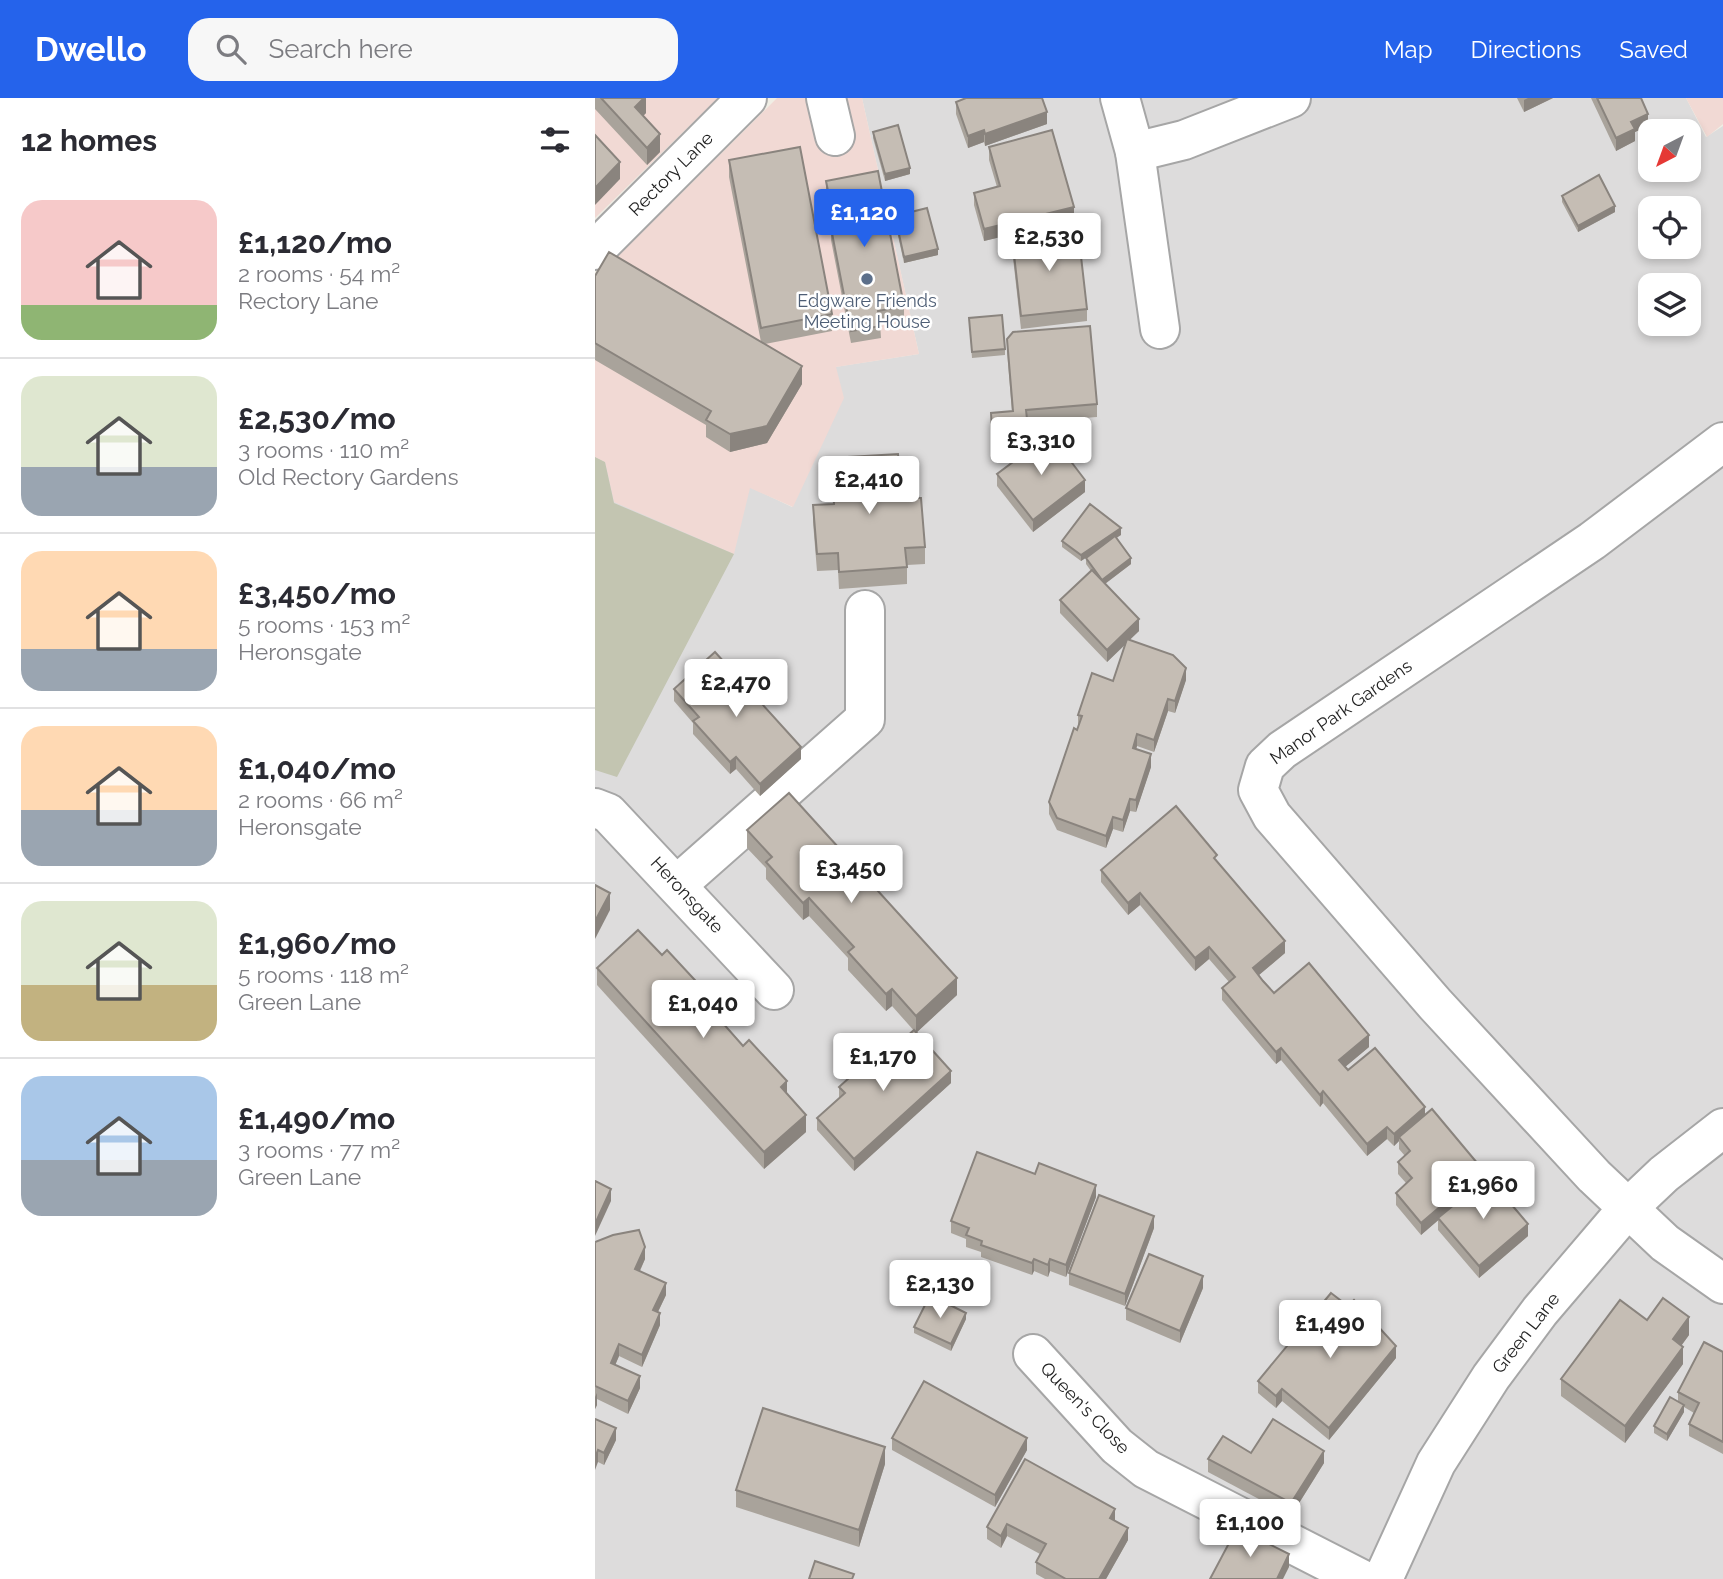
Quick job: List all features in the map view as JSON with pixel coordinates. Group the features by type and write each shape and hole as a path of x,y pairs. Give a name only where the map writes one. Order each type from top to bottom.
{"street":[{"name":"Rectory Lane","path":"595,250 747,98"},
{"path":"826,98 835,136"},
{"path":"1119,98 1135,152 1160,329"},
{"path":"1135,152 1184,140 1291,98"},
{"name":"Manor Park Gardens","path":"1723,442 1592,541 1282,750 1265,766 1258,790 1272,816 1435,1004 1627,1209 1665,1243 1723,1284"},
{"path":"678,884 865,719 865,610"},
{"name":"Heronsgate","path":"595,808 608,813 678,884 774,990"},
{"name":"Green Lane","path":"1383,1579 1436,1463 1491,1377 1540,1311 1627,1209 1664,1174 1723,1128"},
{"name":"Queen's Close","path":"1034,1354 1117,1446 1146,1469 1361,1579"}],"shaded area":[{"path":"595,98 718,98 595,218"},
{"path":"777,98 862,98 919,354 836,367 844,398 793,507 750,488 734,554 614,502 605,462 595,457 595,279"},
{"path":"862,98 1686,98 1697,119 1638,119 1638,182 1701,182 1701,127 1706,137 1723,126 1723,1579 595,1579 595,457 605,462 750,487 792,507 835,367 919,354"},
{"path":"1686,98 1723,98 1723,124 1707,137 1701,126 1701,119 1697,119"},
{"path":"595,457 605,462 614,503 734,554 617,777 595,770"}],"building":[{"path":"601,98 644,98 635,107 660,134 647,148"},
{"path":"966,98 1042,98 1047,112 985,134 984,130 968,136 956,102"},
{"path":"1597,98 1641,98 1648,114 1631,122 1635,129 1616,138"},
{"path":"898,125 910,168 885,174 873,132"},
{"path":"1052,130 1074,207 984,229 974,193 1000,186 989,147"},
{"path":"595,135 620,162 595,188"},
{"path":"800,147 832,314 761,328 729,160"},
{"name":"Edgware Friends Meeting House","path":"878,171 904,306 878,311 881,326 851,331 831,228 835,227 826,181"},
{"path":"1599,175 1615,206 1578,226 1562,196"},
{"path":"927,208 938,249 904,257 895,216"},
{"path":"1078,230 1087,309 1021,316 1012,237"},
{"path":"609,252 802,366 767,426 730,434 706,420 711,411 595,343 595,276"},
{"path":"1002,315 1005,349 972,352 969,318"},
{"path":"1090,326 1097,404 1026,410 1028,428 992,431 991,413 1013,411 1007,339 1013,332"},
{"path":"1050,434 1085,480 1033,520 997,474"},
{"path":"898,454 902,498 921,498 925,547 905,548 907,567 839,572 838,553 817,554 813,505 834,504 831,458"},
{"path":"1090,504 1121,528 1081,555 1062,541"},
{"path":"1115,536 1131,558 1102,580 1086,558"},
{"path":"1092,570 1139,619 1107,650 1060,600"},
{"path":"1127,639 1173,655 1186,668 1175,701 1168,699 1154,740 1137,734 1133,748 1151,754 1136,800 1130,799 1123,820 1113,817 1106,836 1057,818 1049,802 1074,728 1077,730 1082,716 1078,715 1092,673 1113,681"},
{"path":"715,652 801,747 760,784 736,757 730,762 693,721 699,717 674,689"},
{"path":"789,793 957,978 916,1016 892,989 886,994 848,952 854,947 809,898 803,903 766,862 772,857 747,830"},
{"path":"1176,806 1217,855 1214,858 1285,941 1253,968 1263,981 1274,993 1309,963 1369,1035 1339,1060 1348,1070 1375,1048 1425,1107 1394,1134 1387,1127 1367,1144 1323,1091 1320,1095 1281,1048 1276,1052 1222,988 1235,977 1209,947 1195,958 1140,893 1128,903 1101,870"},
{"path":"595,885 610,893 595,921"},
{"path":"638,930 662,955 667,950 705,991 699,996 743,1046 749,1040 787,1081 781,1087 806,1115 764,1152 597,968"},
{"path":"914,1030 951,1071 854,1159 817,1118 845,1093 839,1087 880,1050 885,1056"},
{"path":"1432,1109 1483,1170 1421,1223 1396,1193 1412,1178 1398,1162 1410,1151 1399,1137"},
{"path":"977,1152 1035,1174 1039,1163 1096,1185 1066,1265 1050,1259 1048,1265 1034,1259 1032,1263 981,1245 982,1241 966,1235 969,1228 951,1221"},
{"path":"1488,1177 1528,1224 1479,1266 1438,1218"},
{"path":"595,1181 611,1189 595,1224"},
{"path":"1099,1195 1154,1216 1125,1294 1069,1273"},
{"path":"639,1230 645,1247 635,1269 666,1283 653,1310 660,1313 642,1355 619,1344 611,1363 640,1376 628,1401 595,1386 595,1242"},
{"path":"1149,1254 1203,1276 1180,1331 1126,1308"},
{"path":"1331,1293 1348,1306 1354,1300 1396,1346 1329,1428 1282,1389 1276,1396 1258,1381"},
{"path":"930,1295 966,1313 951,1344 914,1327"},
{"path":"1663,1298 1689,1317 1673,1339 1683,1347 1625,1426 1561,1379 1620,1300 1647,1320"},
{"path":"1704,1342 1723,1352 1723,1442 1689,1424 1699,1403 1678,1392"},
{"path":"924,1381 1027,1438 995,1495 892,1438"},
{"path":"1670,1397 1684,1405 1667,1434 1654,1426"},
{"path":"763,1408 885,1447 859,1530 736,1490"},
{"path":"595,1419 616,1428 604,1453 598,1450 595,1458"},
{"path":"1273,1419 1324,1451 1291,1503 1208,1459 1223,1436 1251,1453"},
{"path":"1025,1459 1115,1509 1110,1518 1128,1528 1099,1579 1066,1579 1036,1562 1046,1544 1007,1524 1001,1536 987,1527"},
{"path":"1237,1528 1289,1554 1277,1579 1210,1579"},
{"path":"815,1561 854,1574 852,1579 809,1579"}],"place":[{"name":"Edgware Friends Meeting House","path":"867,279"}]}
